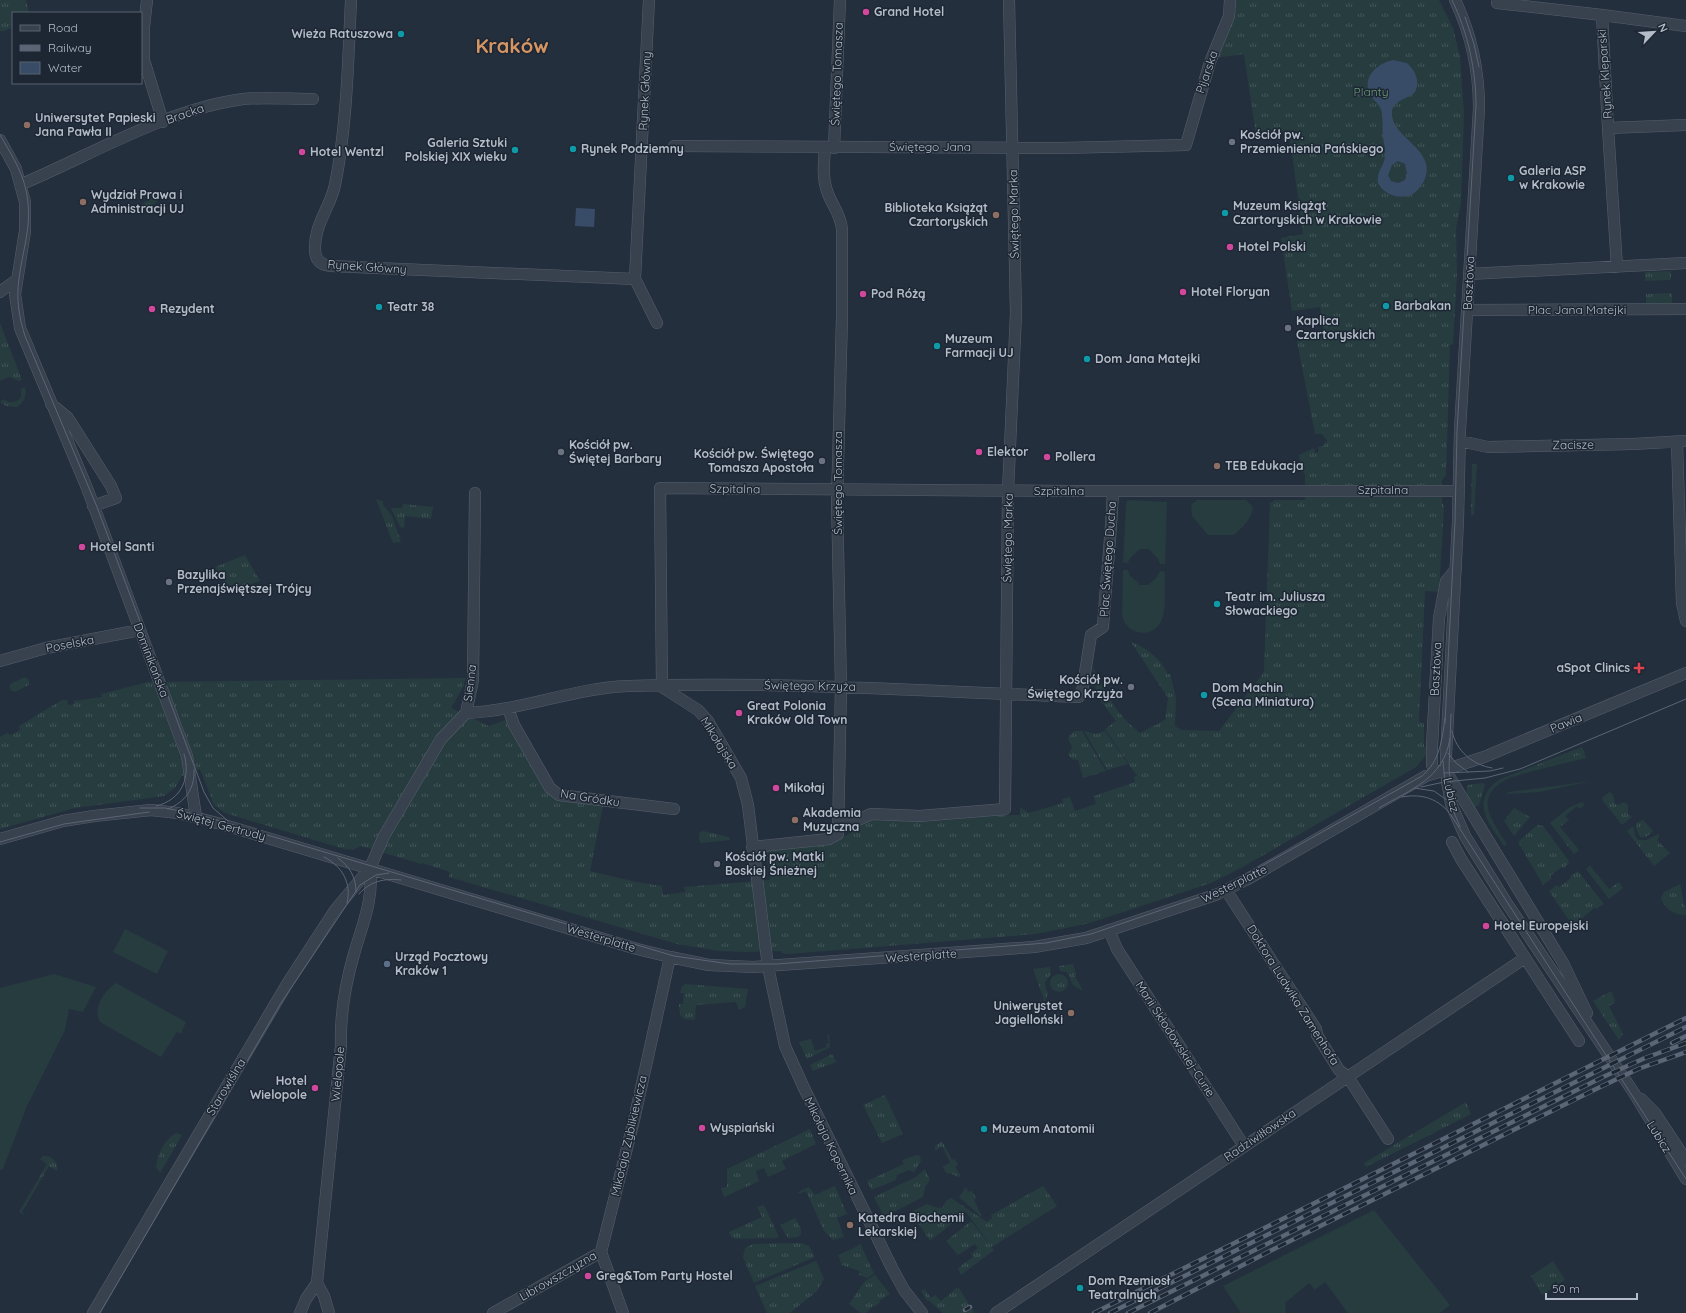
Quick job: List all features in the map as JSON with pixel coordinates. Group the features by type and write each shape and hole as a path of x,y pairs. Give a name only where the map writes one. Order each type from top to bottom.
{"street":[{"path":"147,0 144,27 144,60 163,122"},
{"name":"Rynek Główny","path":"351,0 346,102 335,186 315,234 315,250 318,260 324,266 636,279"},
{"name":"Rynek Główny","path":"649,0 636,279 657,323"},
{"name":"Świętego Tomasza","path":"838,823 841,686 837,491 842,317 842,229 840,216 826,188 824,168 830,148 840,0"},
{"name":"Świętego Marka","path":"838,823 854,822 871,814 920,816 1005,809 1008,491 1016,313 1009,0"},
{"name":"Pijarska","path":"1186,145 1210,62 1229,16 1230,0"},
{"name":"Basztowa","path":"1440,771 1456,569 1460,441 1479,98 1477,71 1471,43 1455,0"},
{"name":"Rynek Kleparski","path":"1497,3 1686,26"},
{"name":"Rynek Kleparski","path":"1602,15 1608,128 1686,125"},
{"name":"Bracka","path":"22,184 97,148 163,122 210,106 244,99 313,99"},
{"path":"1608,128 1617,267"},
{"name":"Dominikańska","path":"0,140 14,165 22,184 25,202 26,222 15,285 15,306 20,328 93,506 188,756 196,816"},
{"name":"Świętego Jana","path":"674,146 1061,148 1186,145"},
{"path":"1469,274 1686,263"},
{"path":"0,292 15,285"},
{"name":"Plac Jana Matejki","path":"1467,310 1686,309"},
{"path":"50,404 64,413 68,418 111,486 116,498 93,506"},
{"name":"Zacisze","path":"1460,441 1488,447 1682,442"},
{"path":"1682,442 1682,603 1686,621"},
{"name":"Szpitalna","path":"662,687 660,488 837,491 1459,491"},
{"name":"Plac Świętego Ducha","path":"1103,627 1110,545 1112,491"},
{"name":"Sienna","path":"370,868 384,836 441,739 466,713 472,680 475,493"},
{"name":"Świętego Krzyża","path":"466,713 487,712 587,691 626,686 841,686 1079,696 1082,692 1091,635 1103,627"},
{"name":"Poselska","path":"0,661 46,648 140,630"},
{"name":"Pawia","path":"1440,771 1484,757 1686,673"},
{"name":"Mikołajska","path":"662,687 698,710 708,721 728,754 743,786 748,805 768,967"},
{"name":"Na Gródku","path":"508,708 514,725 550,788 554,792 590,799 674,809"},
{"name":"Westerplatte","path":"370,868 670,957 717,965 768,967 1034,947 1073,941 1208,898 1226,890 1367,811 1420,779 1440,771"},
{"name":"Lubicz","path":"1440,771 1451,804 1465,836 1506,902 1634,1094 1686,1179"},
{"name":"Lubicz","path":"1440,771 1563,963 1584,1004 1594,1033"},
{"name":"Świętej Gertrudy","path":"0,839 63,821 94,816 156,810 196,816 370,868"},
{"path":"752,847 830,839 838,834 838,823"},
{"path":"1452,842 1467,868 1579,1041"},
{"name":"Wielopole","path":"300,1313 306,1299 317,1283 341,1045 340,1016 350,966 370,895 370,868"},
{"name":"Starowiślna","path":"93,1313 287,984 335,910 370,868"},
{"name":"Doktora Ludwika Zamenhofa","path":"1226,890 1316,1030 1316,1035 1339,1070 1348,1077 1388,1139"},
{"name":"Marii Skłodowskiej-Curie","path":"1109,930 1117,949 1244,1146"},
{"name":"Mikołaja Zyblikiewicza","path":"601,1252 634,1120 670,957"},
{"name":"Radziwiłłowska","path":"996,1313 1525,958"},
{"name":"Mikołaja Kopernika","path":"768,967 788,1056 892,1268 904,1290 922,1313"},
{"name":"Lubicz","path":"1634,1094 1655,1113 1686,1160"},
{"path":"601,1252 623,1313"},
{"name":"Librowszczyzna","path":"493,1313 601,1252"},
{"path":"317,1283 324,1296 330,1313"}],"green space":[{"path":"0,0 26,0 29,12 12,12 12,27 0,31"},
{"name":"Planty","path":"1234,0 1439,0 1453,28 1460,57 1464,113 1461,204 1456,228 1457,275 1453,344 1450,345 1446,475 1442,480 1442,502 1444,507 1439,592 1425,591 1419,722 1424,723 1424,747 1428,748 1426,755 1416,767 1241,868 1211,883 1090,923 1036,934 789,954 782,953 781,951 719,951 677,944 449,877 450,872 422,863 421,864 361,846 353,850 344,849 225,813 214,805 200,769 182,776 175,788 164,796 75,808 0,829 0,737 7,733 11,735 20,730 19,726 62,700 67,700 68,705 74,704 74,701 102,697 101,694 148,682 466,678 462,689 451,708 489,726 508,719 560,798 603,806 590,871 636,882 662,886 663,895 685,892 684,887 770,880 766,849 834,843 871,820 928,822 1000,815 1020,815 1020,807 1029,813 1063,803 1062,799 1070,797 1075,811 1096,804 1094,796 1135,782 1134,777 1137,776 1105,729 1116,721 1097,696 1092,665 1117,710 1140,733 1165,720 1168,698 1131,642 1143,647 1153,655 1162,664 1168,674 1170,674 1176,698 1175,726 1181,730 1219,731 1264,672 1270,503 1275,500 1305,500 1305,475 1301,469 1299,455 1314,448 1315,453 1319,452 1318,447 1323,446 1327,441 1322,434 1315,434 1297,341 1325,336 1320,307 1292,311 1281,238 1303,234 1289,132 1256,135 1244,54 1214,58"},
{"path":"156,195 158,201 139,214 134,209"},
{"path":"1671,271 1671,280 1645,281 1645,272"},
{"path":"1672,293 1672,303 1646,303 1646,294"},
{"path":"0,323 22,380 19,381 9,377 0,381"},
{"path":"25,387 26,393 24,398 17,407 6,406 0,402 4,399 11,402 17,401 21,397 21,389"},
{"path":"1472,464 1477,464 1474,515 1471,515"},
{"path":"376,499 383,501 383,505 392,516 401,542 393,543"},
{"path":"1197,500 1246,500 1253,507 1249,519 1234,535 1208,535 1192,516 1191,505"},
{"path":"1127,501 1167,502 1165,564 1160,564 1158,559 1149,549 1140,549 1130,558 1128,563 1123,562 1126,506"},
{"path":"403,504 433,507 431,519 405,516 404,528 400,527 391,508 402,508"},
{"path":"245,555 260,581 228,591 215,567"},
{"path":"1123,570 1128,570 1130,576 1139,583 1139,585 1148,585 1156,578 1160,571 1165,572 1164,614 1158,626 1153,630 1140,633 1134,631 1125,622 1122,615"},
{"path":"25,677 29,680 29,685 15,692 10,690 10,684"},
{"path":"1074,731 1082,731 1106,771 1083,778 1078,760 1072,759 1068,755 1072,747 1068,738"},
{"path":"1084,731 1096,734 1105,731 1128,764 1107,770"},
{"path":"1582,747 1585,754 1532,768 1533,771 1509,778 1508,776"},
{"path":"1585,754 1586,758 1533,771 1532,768"},
{"path":"1508,776 1509,778 1498,785 1491,792 1488,800 1488,808 1491,817 1507,844 1504,846 1486,818 1484,801 1485,795 1492,785"},
{"path":"1593,781 1539,792 1507,794 1508,792"},
{"path":"1483,783 1485,785 1479,805 1472,809 1466,797 1467,785"},
{"path":"1609,792 1613,794 1615,804 1618,805 1624,802 1628,805 1628,814 1632,817 1622,825 1603,801 1602,798"},
{"path":"1582,802 1585,805 1579,809 1577,806 1565,816 1569,820 1560,827 1579,850 1574,854 1550,823 1570,807"},
{"path":"1514,808 1530,817 1514,836 1504,821"},
{"path":"1643,820 1653,831 1646,837 1640,837 1636,828 1637,823"},
{"path":"1537,825 1543,826 1569,861 1564,868 1562,867 1550,876 1552,878 1543,885 1518,842"},
{"path":"1633,826 1636,838 1639,840 1646,840 1659,834 1657,840 1670,853 1654,866 1627,831"},
{"path":"703,831 729,837 730,840 701,843 699,840 699,833"},
{"path":"1590,866 1609,889 1619,882 1623,888 1609,899 1586,869"},
{"path":"1578,871 1604,904 1596,909 1595,907 1573,926 1549,891 1557,885 1559,887 1571,878 1570,876"},
{"path":"1680,884 1686,915 1670,911 1662,902 1661,898 1664,892"},
{"path":"125,929 168,951 157,974 113,952"},
{"path":"1073,964 1076,974 1075,976 1083,991 1073,985 1067,972 1060,971 1059,966"},
{"path":"1050,967 1051,974 1045,982 1048,993 1045,1002 1033,969"},
{"path":"54,974 96,987 83,1012 69,1009 65,1030 27,1106 3,1169 0,1170 0,988"},
{"path":"1059,974 1065,977 1068,983 1065,989 1059,992 1053,989 1050,983 1053,977"},
{"path":"116,983 186,1022 181,1034 177,1032 161,1057 100,1022 97,1011 100,1000 107,990"},
{"path":"685,984 748,989 745,1007 739,1010 736,1002 696,1005 695,1020 684,1019 680,1015 679,1004 683,1004 684,993 680,993 682,986"},
{"path":"1611,991 1615,1000 1614,1003 1609,1006 1623,1034 1619,1040 1593,1001"},
{"path":"827,1035 829,1035 830,1047 807,1059 799,1042 811,1039 815,1051 827,1047 826,1044 829,1043"},
{"path":"832,1054 836,1062 813,1071 810,1065"},
{"path":"885,1095 903,1134 882,1143 863,1105"},
{"path":"1466,1102 1471,1114 1366,1167 1364,1163"},
{"path":"810,1129 816,1144 782,1161 786,1169 768,1177 764,1168 756,1171 759,1181 724,1197 721,1188 727,1187 727,1169"},
{"path":"176,1133 182,1135 160,1173 156,1167 160,1152 168,1139"},
{"path":"942,1141 952,1160 955,1159 958,1165 955,1167 961,1176 958,1177 946,1173 943,1167 950,1162 942,1146 935,1151 935,1146"},
{"path":"917,1155 920,1156 921,1161 914,1172 909,1170 897,1175 896,1180 871,1190 867,1181 904,1164 902,1160"},
{"path":"44,1156 50,1157 56,1162 57,1171 49,1166 22,1212 26,1216 19,1212 47,1164 40,1159"},
{"path":"925,1169 930,1180 925,1187 923,1197 884,1217 874,1197 916,1177"},
{"path":"835,1186 847,1214 837,1218 844,1237 833,1240 824,1231 806,1191 799,1194 798,1192 809,1187 815,1195"},
{"path":"1043,1186 1057,1206 992,1247 966,1212 930,1241 911,1212 927,1204 938,1208 943,1207 946,1201 951,1198 987,1222 992,1218 991,1215"},
{"path":"966,1187 968,1192 972,1191 976,1198 974,1200 982,1217 959,1197"},
{"path":"764,1205 778,1238 736,1239 731,1237 729,1232 762,1217 757,1207"},
{"path":"1374,1210 1450,1305 1440,1313 1348,1313 1325,1282 1315,1290 1309,1283 1285,1303 1286,1313 1241,1313 1223,1286"},
{"path":"795,1218 801,1229 801,1234 798,1237 788,1238 780,1225"},
{"path":"971,1221 994,1250 961,1275 958,1268 973,1257 971,1254 978,1248 975,1244 958,1255 946,1241"},
{"path":"801,1243 809,1246 815,1257 754,1283 743,1257 745,1248 753,1244"},
{"path":"860,1243 874,1274 867,1278 859,1275 860,1271 842,1265 838,1255 858,1246"},
{"path":"816,1261 824,1279 817,1291 790,1313 767,1313 755,1286"},
{"path":"1553,1261 1565,1280 1542,1295 1531,1276"},
{"path":"875,1275 890,1294 879,1301 880,1302 866,1313 861,1313 849,1304 865,1281"},
{"path":"958,1287 974,1312 943,1313 928,1300 927,1301 921,1291 925,1289 931,1298 935,1295 941,1301"}],"water":[{"path":"1393,60 1407,63 1415,73 1417,84 1415,92 1395,104 1392,111 1393,121 1398,129 1420,153 1425,161 1427,171 1423,183 1418,189 1414,193 1403,197 1394,196 1386,192 1378,183 1378,176 1385,154 1382,113 1379,105 1371,96 1368,87 1368,81 1371,73","holes":["1398,161 1405,164 1407,174 1405,180 1398,183 1391,181 1388,175 1392,165"]},
{"path":"576,208 595,209 594,227 575,226"}],"tram line":[{"path":"1445,723 1455,521 1457,431 1476,106 1473,65 1467,39 1452,0"},
{"path":"1465,17 1474,44 1479,67"},
{"path":"0,135 22,176 27,194 29,213 18,286 18,301 25,336 97,507 204,792 213,808 228,821"},
{"path":"1421,787 1444,782 1485,778 1520,769 1686,699"},
{"path":"1451,714 1449,769 1452,793"},
{"path":"140,808 165,808 200,815 674,956 730,964 777,964 1046,943 1091,934 1217,891 1422,776 1433,764 1439,750 1445,718"},
{"path":"1452,731 1457,745 1466,756 1478,764 1492,768"},
{"path":"1379,808 1414,788 1433,773 1441,764 1447,752 1450,738"},
{"path":"1448,753 1456,763 1468,772"},
{"path":"156,806 172,799 182,786 186,771 184,754"},
{"path":"1443,761 1446,793 1460,827"},
{"path":"1444,773 1490,771 1503,768"},
{"path":"168,809 179,803 188,794 193,783 194,770"},
{"path":"1414,788 1434,791 1448,801"},
{"path":"1402,797 1416,796 1430,798 1446,809 1451,815 1686,1179"},
{"path":"0,842 64,824 149,812"},
{"path":"324,857 341,870 347,882 347,903"},
{"path":"338,858 352,873 356,892"},
{"path":"100,1313 281,1003 360,885 376,875 389,873"},
{"path":"359,894 368,886 378,881 401,880"}],"railway":[{"path":"1094,1313 1686,1018"},
{"path":"1110,1313 1686,1027"},
{"path":"1672,1043 1686,1036"},
{"path":"1128,1313 1603,1077 1645,1058 1686,1043"},
{"path":"1150,1313 1270,1251 1594,1090 1638,1069 1686,1052"},
{"path":"965,1310 970,1307"}],"place":[{"name":"Grand Hotel","path":"866,12"},
{"name":"Wieża Ratuszowa","path":"401,34"},
{"name":"Uniwersytet Papieski Jana Pawła II","path":"27,125"},
{"name":"Kościół pw. Przemienienia Pańskiego","path":"1232,142"},
{"name":"Rynek Podziemny","path":"573,149"},
{"name":"Galeria Sztuki Polskiej XIX wieku","path":"515,150"},
{"name":"Hotel Wentzl","path":"302,152"},
{"name":"Galeria ASP w Krakowie","path":"1511,178"},
{"name":"Wydział Prawa i Administracji UJ","path":"83,202"},
{"name":"Muzeum Książąt Czartoryskich w Krakowie","path":"1225,213"},
{"name":"Biblioteka Książąt Czartoryskich","path":"996,215"},
{"name":"Hotel Polski","path":"1230,247"},
{"name":"Hotel Floryan","path":"1183,292"},
{"name":"Pod Różą","path":"863,294"},
{"name":"Barbakan","path":"1386,306"},
{"name":"Teatr 38","path":"379,307"},
{"name":"Rezydent","path":"152,309"},
{"name":"Kaplica Czartoryskich","path":"1288,328"},
{"name":"Muzeum Farmacji UJ","path":"937,346"},
{"name":"Dom Jana Matejki","path":"1087,359"},
{"name":"Kościół pw. Świętej Barbary","path":"561,452"},
{"name":"Elektor","path":"979,452"},
{"name":"Pollera","path":"1047,457"},
{"name":"Kościół pw. Świętego Tomasza Apostoła","path":"822,461"},
{"name":"TEB Edukacja","path":"1217,466"},
{"name":"Hotel Santi","path":"82,547"},
{"name":"Bazylika Przenajświętszej Trójcy","path":"169,582"},
{"name":"Teatr im. Juliusza Słowackiego","path":"1217,604"},
{"name":"aSpot Clinics","path":"1639,668"},
{"name":"Kościół pw. Świętego Krzyża","path":"1131,687"},
{"name":"Dom Machin (Scena Miniatura)","path":"1204,695"},
{"name":"Great Polonia Kraków Old Town","path":"739,713"},
{"name":"Mikołaj","path":"776,788"},
{"name":"Akademia Muzyczna","path":"795,820"},
{"name":"Kościół pw. Matki Boskiej Śnieżnej","path":"717,864"},
{"name":"Hotel Europejski","path":"1486,926"},
{"name":"Urząd Pocztowy Kraków 1","path":"387,964"},
{"name":"Uniwerystet Jagielloński","path":"1071,1013"},
{"name":"Hotel Wielopole","path":"315,1088"},
{"name":"Wyspiański","path":"702,1128"},
{"name":"Muzeum Anatomii","path":"984,1129"},
{"name":"Katedra Biochemii Lekarskiej","path":"850,1225"},
{"name":"Greg&Tom Party Hostel","path":"588,1276"},
{"name":"Dom Rzemiosł Teatralnych","path":"1080,1288"}],"district":[{"name":"Kraków","path":"512,46"}]}
